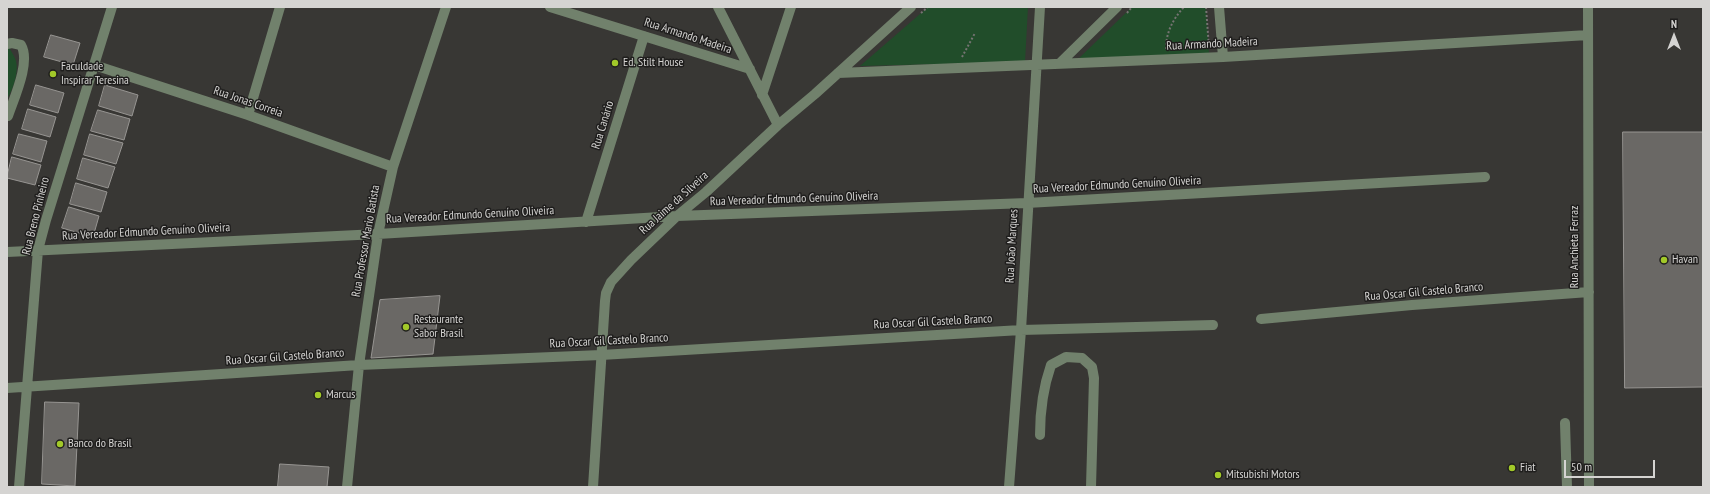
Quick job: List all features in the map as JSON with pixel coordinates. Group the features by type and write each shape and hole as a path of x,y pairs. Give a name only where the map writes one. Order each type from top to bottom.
{"street":[{"name":"Rua Breno Pinheiro","path":"19,487 38,250 112,7"},
{"path":"248,115 280,7"},
{"name":"Rua Professor Mario Batista","path":"347,487 359,365 378,234 393,167 446,7"},
{"name":"Rua Armando Madeira","path":"550,7 750,69"},
{"path":"718,7 778,125"},
{"path":"762,94 791,7"},
{"name":"Rua Jaime da Silveira","path":"593,487 605,301 608,287 631,260 677,216 706,192 778,125 911,7"},
{"name":"Rua João Marques","path":"1009,487 1040,7"},
{"path":"1059,64 1117,7"},
{"path":"1220,7 1224,57"},
{"name":"Rua Anchieta Ferraz","path":"1588,7 1589,487"},
{"name":"Rua Armando Madeira","path":"838,73 1165,60 1588,35"},
{"name":"Rua Canário","path":"586,222 644,36"},
{"path":"7,44 12,43 21,46 25,56 22,74 8,116"},
{"name":"Rua Jonas Correia","path":"94,66 248,115 393,167"},
{"name":"Rua Vereador Edmundo Genuíno Oliveira","path":"7,252 378,234 677,216 1027,203 1485,177"},
{"name":"Rua Oscar Gil Castelo Branco","path":"1261,319 1412,305 1589,292"},
{"name":"Rua Oscar Gil Castelo Branco","path":"7,388 359,365 601,355 1020,330 1213,325"},
{"path":"1040,435 1040,412 1044,386 1051,365 1066,357 1082,358 1092,366 1094,378 1092,487"},
{"path":"1565,423 1567,487"}],"path":[{"path":"1165,60 1166,38 1175,16 1184,7"},
{"path":"956,69 975,33"}],"green space":[{"path":"928,7 1028,7 1025,62 860,66"},
{"path":"1132,7 1206,7 1209,53 1075,62"},
{"path":"7,49 10,49 16,60 17,70 15,81 7,99"}],"building":[{"path":"51,35 80,43 73,65 44,57"},
{"path":"36,85 64,93 58,113 30,105"},
{"path":"105,85 138,95 132,116 99,106"},
{"path":"28,109 56,117 50,137 22,129"},
{"path":"98,110 130,119 124,140 91,131"},
{"name":"Havan","path":"1623,132 1703,132 1703,387 1625,388"},
{"path":"19,134 47,141 41,162 13,154"},
{"path":"90,134 123,143 116,164 84,155"},
{"path":"12,157 41,165 35,185 7,178"},
{"path":"83,158 115,167 108,188 77,179"},
{"path":"76,183 107,192 101,212 70,204"},
{"path":"69,207 99,216 93,237 62,228"},
{"name":"Restaurante Sabor Brasil","path":"440,296 433,354 371,358 380,300"},
{"name":"Banco do Brasil","path":"45,402 79,403 75,486 42,484"},
{"path":"280,464 329,467 327,487 278,487"}],"place":[{"name":"Ed. Stilt House","path":"615,63"},
{"name":"Faculdade Inspirar Teresina","path":"53,74"},
{"name":"Havan","path":"1664,260"},
{"name":"Restaurante Sabor Brasil","path":"406,327"},
{"name":"Marcus","path":"318,395"},
{"name":"Banco do Brasil","path":"60,444"},
{"name":"Fiat","path":"1512,468"},
{"name":"Mitsubishi Motors","path":"1218,475"}]}
